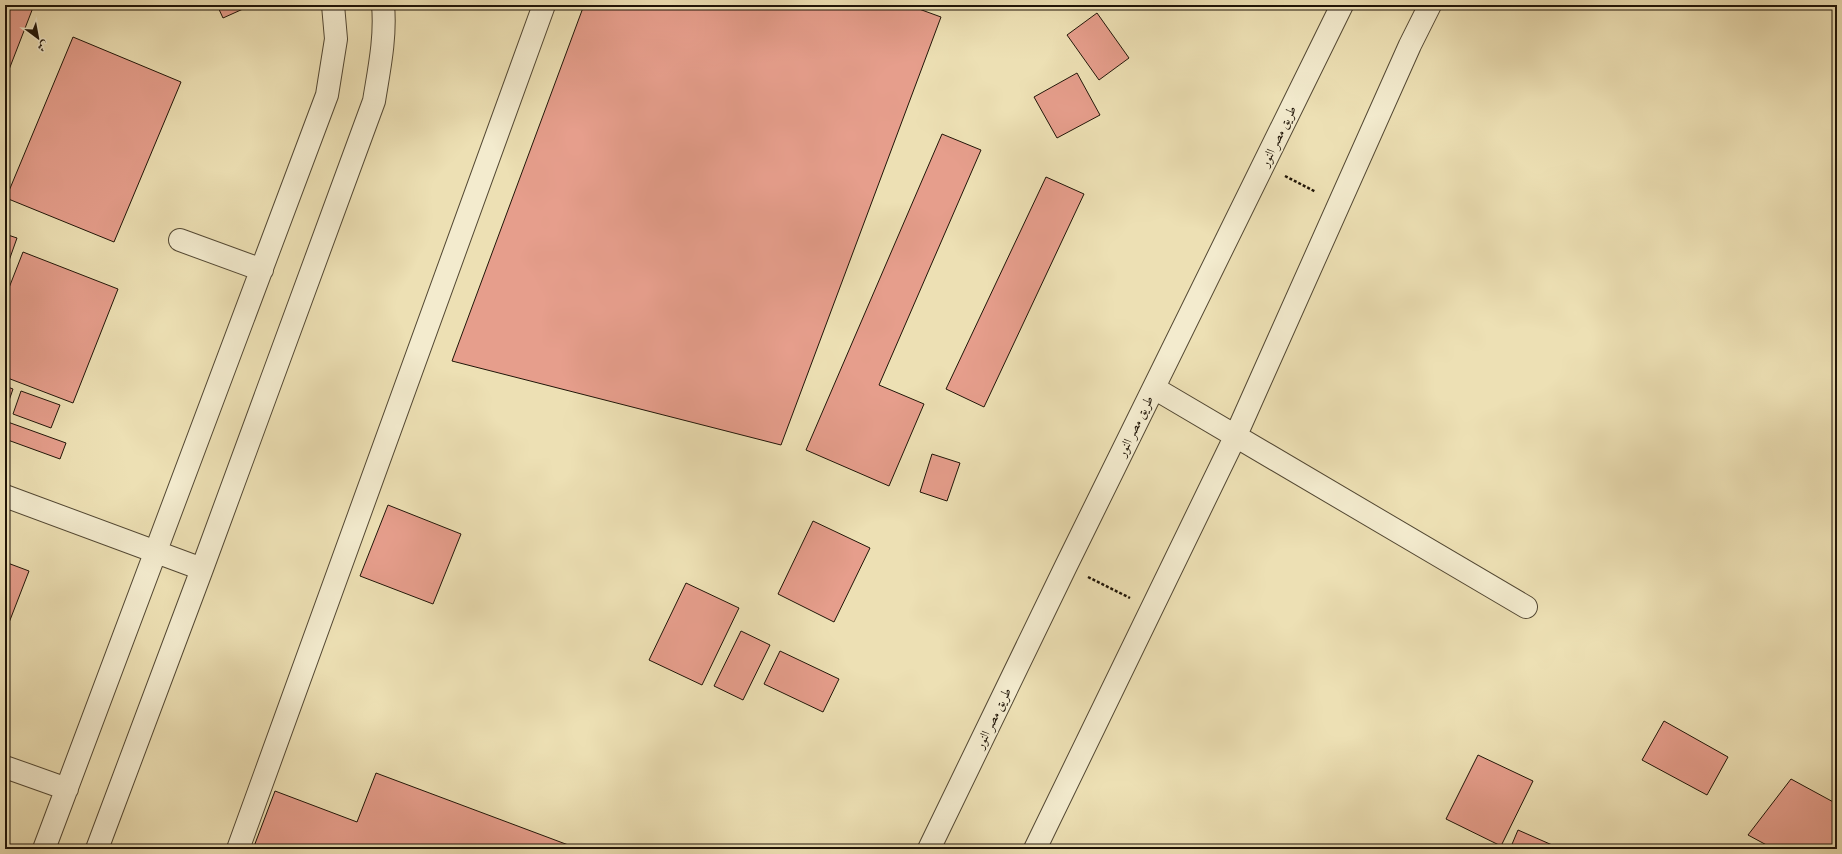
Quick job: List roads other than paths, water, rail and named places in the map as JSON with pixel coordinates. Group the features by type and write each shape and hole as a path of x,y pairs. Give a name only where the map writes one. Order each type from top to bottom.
{"street":[{"path":"44,849 327,95 336,38 333,5"},
{"path":"97,849 202,569 374,101 381,56 384,15 383,5"},
{"path":"238,849 544,5"},
{"name":"طريق مصر النور","path":"929,849 1066,566 1342,5"},
{"path":"1035,849 1236,436 1410,44 1430,5"},
{"path":"1410,44 1446,5"},
{"path":"180,240 262,270"},
{"path":"1154,388 1526,607"},
{"path":"5,496 202,569"},
{"path":"5,767 67,789"}]}
